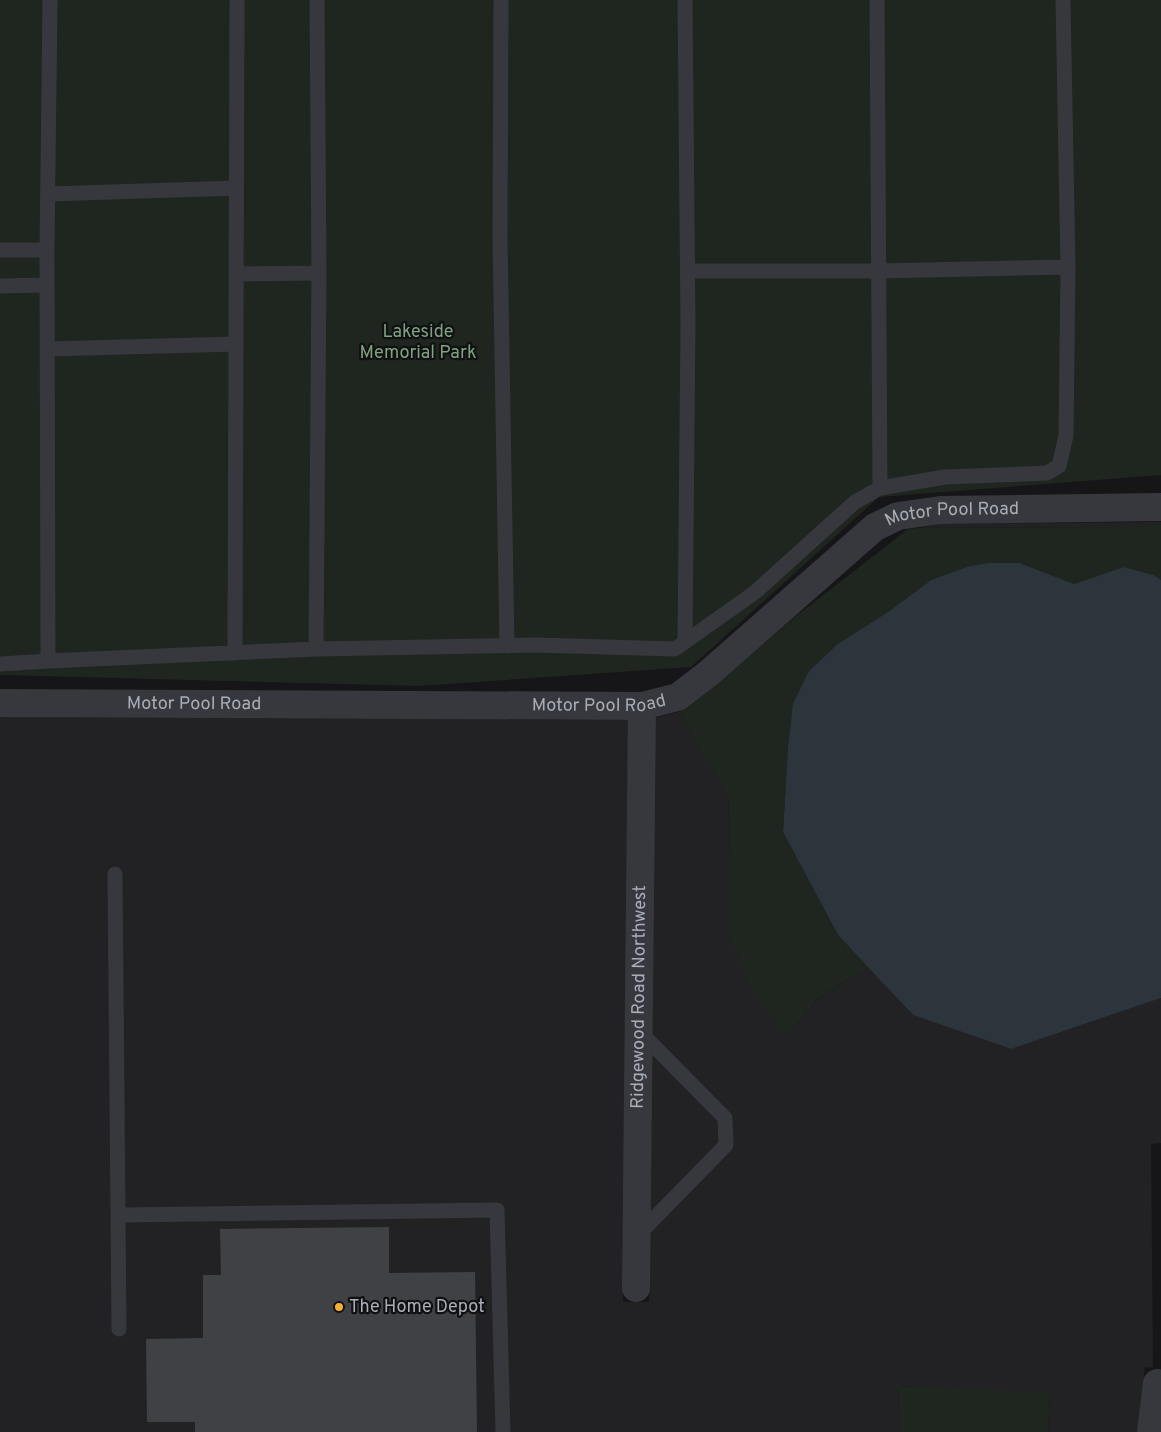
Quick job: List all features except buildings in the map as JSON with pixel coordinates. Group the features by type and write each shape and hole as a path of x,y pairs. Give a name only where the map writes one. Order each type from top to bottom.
{"street":[{"name":"Motor Pool Road","path":"0,703 642,706 678,697 716,667 875,527 898,516 941,510 1161,507"},
{"name":"Ridgewood Road Northwest","path":"636,1288 642,706"},
{"path":"1151,1432 1157,1383"}],"lane":[{"path":"48,661 47,250 50,0"},
{"path":"235,653 237,0"},
{"path":"316,649 319,273 317,0"},
{"path":"501,0 500,238 507,646"},
{"path":"685,0 688,271 685,642"},
{"path":"876,0 880,488"},
{"path":"0,664 316,649 536,645 675,649 754,593 855,502 880,488 945,477 1047,473 1059,466 1066,436 1068,267 1063,0"},
{"path":"48,194 236,188"},
{"path":"0,250 47,250"},
{"path":"688,271 878,271 1068,267"},
{"path":"236,274 319,273"},
{"path":"0,286 47,285"},
{"path":"48,348 236,344"},
{"path":"115,874 119,1329"},
{"path":"637,1236 726,1145 724,1118 639,1032"},
{"path":"118,1215 497,1210 503,1432"}],"shaded area":[{"path":"1161,522 1161,524 1135,527 919,528 942,524"},
{"path":"989,563 1020,563 1074,584 1123,567 1154,575 1161,580 1161,998 1011,1049 913,1015 838,935 783,832 788,748 793,704 809,671 838,644 888,612 931,580 970,566"},
{"path":"678,712 728,795 730,843 787,1036 819,997 869,967 913,1015 1011,1049 1161,998 1161,1143 1151,1144 1153,1368 1145,1367 1138,1432 1048,1432 1050,1394 898,1386 900,1432 0,1432 0,717 629,720 623,1302 649,1302 655,718"}],"green space":[{"name":"Lakeside Memorial Park","path":"0,0 1161,0 1161,475 879,497 691,667 419,686 0,675"},
{"path":"1161,524 1161,580 1154,575 1123,567 1074,584 1020,563 931,580 888,612 788,748 783,832 838,935 869,967 819,997 787,1036 752,989 728,933 730,843 728,796 678,712 686,709 791,620 908,529 1135,527"},
{"path":"898,1386 1050,1393 1048,1432 900,1432"}],"place":[{"name":"The Home Depot","path":"339,1307"}]}
